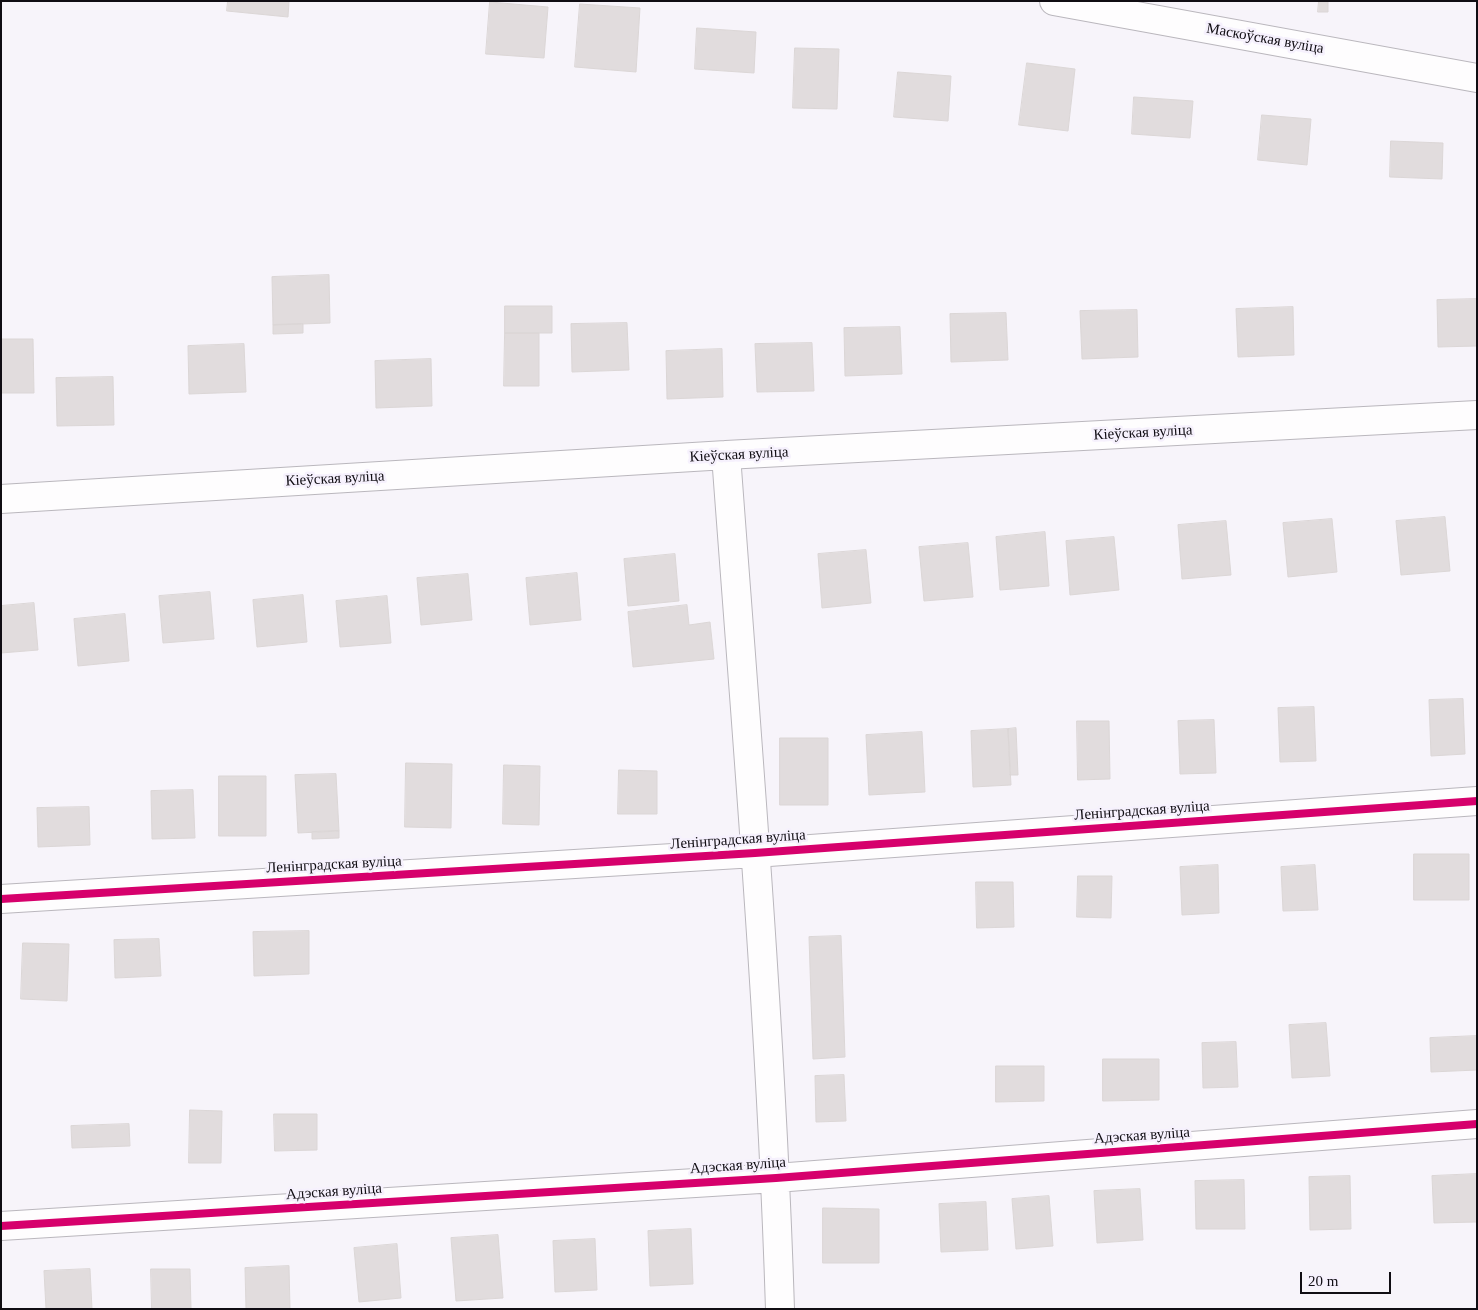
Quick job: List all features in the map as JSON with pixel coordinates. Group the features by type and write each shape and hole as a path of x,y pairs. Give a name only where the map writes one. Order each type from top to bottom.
{"street":[{"name":"Маскоўская вуліца","path":"1054,1 1477,78"},
{"name":"Кіеўская вуліца","path":"1,499 726,455 1477,415"},
{"path":"726,455 776,1178 780,1309"},
{"name":"Ленінградская вуліца","path":"1,899 755,853 1477,801"},
{"name":"Адэская вуліца","path":"1,1226 776,1178 1477,1124"}],"building":[{"path":"228,1 289,1 288,17 227,11"},
{"path":"1319,1 1328,1 1328,12 1318,12"},
{"path":"490,2 548,7 544,58 486,54"},
{"path":"580,4 640,8 636,72 575,67"},
{"path":"697,28 756,32 754,73 695,69"},
{"path":"795,48 839,49 837,109 793,108"},
{"path":"1027,63 1075,69 1068,131 1019,125"},
{"path":"898,72 951,76 948,121 894,117"},
{"path":"1134,97 1193,101 1190,138 1132,134"},
{"path":"1262,115 1311,119 1307,165 1258,160"},
{"path":"1391,141 1443,143 1442,179 1390,177"},
{"path":"329,275 330,323 273,325 272,277"},
{"path":"1477,299 1477,346 1438,347 1437,300"},
{"path":"505,306 552,306 552,333 505,333"},
{"path":"1293,307 1294,355 1238,357 1236,309"},
{"path":"1137,310 1138,357 1082,359 1080,311"},
{"path":"1006,313 1008,360 951,362 950,314"},
{"path":"627,323 629,370 572,372 571,324"},
{"path":"303,324 303,333 273,334 273,325"},
{"path":"900,327 902,374 845,376 844,328"},
{"path":"505,333 539,333 539,386 504,386"},
{"path":"1,339 33,339 34,393 1,393"},
{"path":"812,343 814,391 757,392 755,344"},
{"path":"244,344 246,392 189,394 188,346"},
{"path":"722,349 723,397 667,399 666,351"},
{"path":"431,359 432,406 376,408 375,361"},
{"path":"113,377 114,425 57,426 56,378"},
{"path":"1445,517 1450,571 1401,575 1396,521"},
{"path":"1332,519 1337,572 1288,577 1283,523"},
{"path":"1226,521 1231,575 1182,579 1178,525"},
{"path":"1045,532 1049,586 1000,590 996,537"},
{"path":"1114,537 1119,590 1070,595 1066,541"},
{"path":"968,543 973,597 924,601 919,547"},
{"path":"866,550 871,603 822,608 818,554"},
{"path":"675,554 679,601 628,606 624,559"},
{"path":"577,573 581,620 530,625 526,578"},
{"path":"468,574 472,620 421,625 417,578"},
{"path":"210,592 214,639 163,643 159,596"},
{"path":"303,595 307,642 257,647 253,600"},
{"path":"387,596 391,643 340,647 336,601"},
{"path":"34,603 38,650 1,653 1,606"},
{"path":"687,605 689,625 710,622 714,659 633,667 628,612"},
{"path":"125,614 129,661 78,666 74,619"},
{"path":"1463,699 1465,754 1431,756 1429,700"},
{"path":"1314,707 1316,761 1280,762 1278,708"},
{"path":"1214,720 1216,773 1180,774 1178,721"},
{"path":"1077,721 1109,721 1110,779 1078,780"},
{"path":"1016,728 1018,775 1010,775 1008,729"},
{"path":"1008,729 1011,785 973,787 971,731"},
{"path":"922,732 925,792 869,795 866,735"},
{"path":"780,738 828,738 828,805 780,805"},
{"path":"406,763 452,764 451,828 405,827"},
{"path":"504,765 540,766 539,825 503,824"},
{"path":"619,770 657,771 657,814 618,814"},
{"path":"336,774 339,831 298,833 295,775"},
{"path":"219,776 266,776 266,836 219,836"},
{"path":"193,790 195,838 152,839 151,791"},
{"path":"89,807 90,845 38,847 37,808"},
{"path":"339,831 339,838 312,839 312,832"},
{"path":"1414,854 1469,854 1469,900 1414,900"},
{"path":"1218,865 1219,913 1182,915 1180,867"},
{"path":"1315,865 1318,910 1283,911 1281,867"},
{"path":"1078,876 1112,876 1111,918 1077,917"},
{"path":"976,882 1013,882 1014,927 977,928"},
{"path":"309,931 309,974 254,976 253,932"},
{"path":"841,936 845,1057 813,1059 809,937"},
{"path":"159,939 161,976 115,978 114,940"},
{"path":"23,943 69,944 67,1001 21,999"},
{"path":"1326,1023 1330,1076 1292,1078 1289,1025"},
{"path":"1477,1036 1477,1070 1431,1072 1430,1038"},
{"path":"1236,1042 1238,1087 1203,1088 1202,1043"},
{"path":"1103,1059 1159,1059 1159,1100 1103,1101"},
{"path":"996,1066 1044,1066 1044,1101 996,1102"},
{"path":"844,1075 846,1121 816,1122 815,1076"},
{"path":"190,1110 222,1111 221,1163 189,1163"},
{"path":"274,1114 317,1114 317,1150 275,1151"},
{"path":"129,1124 130,1146 72,1148 71,1126"},
{"path":"1477,1174 1477,1222 1434,1223 1432,1176"},
{"path":"1350,1176 1351,1229 1310,1230 1309,1177"},
{"path":"1244,1180 1245,1229 1196,1229 1195,1181"},
{"path":"1140,1189 1143,1240 1097,1243 1094,1191"},
{"path":"1049,1196 1053,1246 1016,1249 1012,1199"},
{"path":"986,1202 988,1250 941,1252 939,1204"},
{"path":"823,1208 879,1209 879,1263 823,1263"},
{"path":"691,1229 693,1284 650,1286 648,1231"},
{"path":"498,1235 503,1298 456,1301 451,1238"},
{"path":"595,1239 597,1290 555,1292 553,1241"},
{"path":"397,1244 401,1298 359,1302 354,1248"},
{"path":"289,1266 290,1309 246,1309 245,1268"},
{"path":"90,1269 92,1309 46,1309 44,1271"},
{"path":"151,1269 190,1269 191,1309 152,1309"}],"cycle path":[{"path":"1,899 755,853 1477,801"},
{"path":"1,1226 776,1178 1477,1124"}]}
